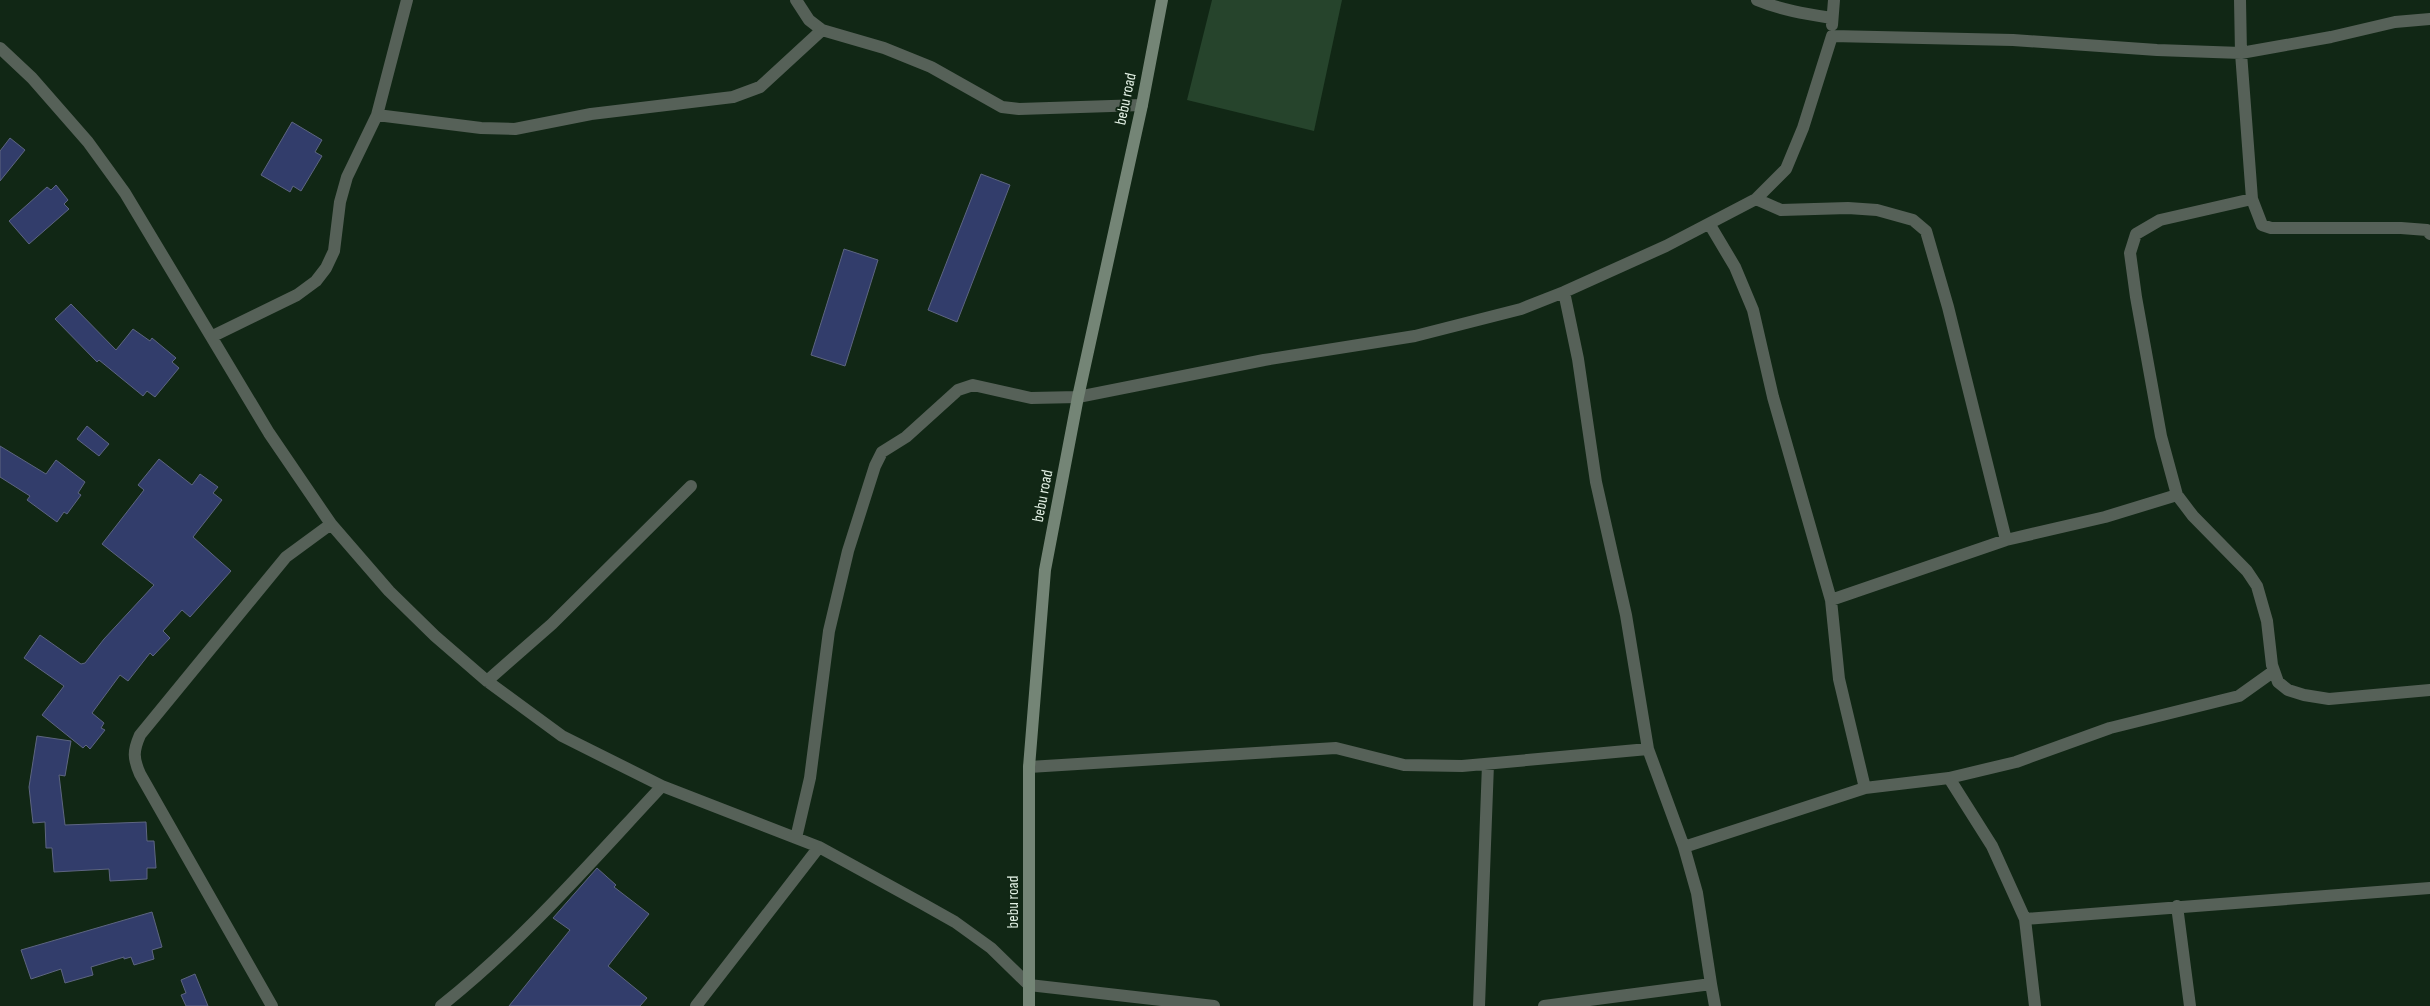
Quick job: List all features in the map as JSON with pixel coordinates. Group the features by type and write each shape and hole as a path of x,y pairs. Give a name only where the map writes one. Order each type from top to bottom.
{"street":[{"path":"213,336 297,295 316,281 326,268 334,251 340,202 347,176 376,115 407,0"},
{"path":"796,0 809,20 822,30 884,48 931,66 1002,107 1019,109 1142,105"},
{"name":"bebu road","path":"1029,1006 1029,767 1045,570 1078,397 1142,105 1162,0"},
{"path":"1757,0 1803,14 1832,18"},
{"path":"796,838 810,778 829,631 848,551 875,466 882,452 906,437 958,390 973,385 1031,398 1078,397 1264,360 1414,336 1521,309 1564,292 1710,225 1756,199 1786,169 1804,128 1832,36 1834,0"},
{"path":"2240,0 2240,53 2252,199 2262,225 2271,228 2401,228 2427,230 2430,234"},
{"path":"1832,36 2012,40 2157,50 2240,53 2331,37 2395,22 2430,19"},
{"path":"376,115 481,128 515,129 591,114 733,97 760,88 822,30"},
{"path":"0,48 32,78 88,142 125,193 213,336 269,433 331,524 389,590 435,636 487,681 562,736 662,786 820,848 955,922 991,948 1028,985 1214,1006"},
{"path":"1756,199 1781,210 1848,208 1877,210 1913,220 1926,231 1948,307 2006,540"},
{"path":"2252,199 2160,220 2136,234 2130,254 2146,356 2162,436 2177,495 2193,516 2247,571 2257,586 2267,621 2274,671 2278,682 2288,690 2329,699 2430,690"},
{"path":"1710,225 1735,267 1753,310 1776,406 1831,600 1839,678 1865,788"},
{"path":"1564,292 1578,359 1596,482 1626,615 1648,749 1684,847 1697,893 1716,1006"},
{"path":"487,681 552,624 691,486"},
{"path":"1831,600 2006,540 2106,517 2177,495"},
{"path":"272,1006 140,774 134,759 134,749 140,735 286,557 331,524"},
{"path":"1684,847 1865,788 1949,778 2016,762 2110,728 2239,696 2274,671"},
{"path":"1029,767 1336,748 1404,765 1488,764 1648,749"},
{"path":"1479,1006 1488,764"},
{"path":"1949,778 1992,846 2025,918 2035,1006"},
{"path":"441,1006 510,948 662,786"},
{"path":"696,1006 820,848"},
{"path":"2025,918 2430,888"},
{"path":"2177,906 2190,1006"},
{"path":"1544,1006 1711,984"}],"green space":[{"path":"1212,0 1342,0 1314,131 1187,100"}],"building":[{"path":"292,122 322,140 315,152 322,156 301,191 293,186 290,192 261,175"},
{"path":"10,138 25,150 0,181 0,151"},
{"path":"981,174 1010,185 957,322 928,310"},
{"path":"56,185 68,200 64,204 69,209 29,244 9,221 47,187 51,190"},
{"path":"844,249 878,260 845,366 811,355"},
{"path":"71,304 116,350 133,329 150,341 152,338 176,358 172,362 179,368 155,397 147,391 143,396 99,360 97,362 55,319"},
{"path":"87,426 109,444 99,456 77,439"},
{"path":"0,446 46,474 56,460 85,482 78,493 81,495 67,514 64,512 57,522 27,500 30,496 0,477"},
{"path":"159,459 192,485 200,474 218,487 213,493 222,500 193,537 231,571 190,617 182,610 163,631 170,638 153,656 150,653 128,681 120,675 92,713 104,723 101,728 105,730 90,749 86,745 83,748 42,715 64,686 24,658 40,635 81,664 85,663 104,639 154,585 102,544 144,490 138,485"},
{"path":"37,736 71,741 65,776 59,775 65,825 146,822 147,841 154,841 156,868 147,868 147,879 110,881 109,869 54,872 52,848 46,848 45,822 33,823 29,787"},
{"path":"597,868 616,885 614,887 649,914 608,966 647,998 640,1006 509,1006 570,930 553,918"},
{"path":"152,912 162,947 152,950 154,959 134,965 131,957 124,959 124,957 91,967 93,975 65,983 61,969 31,979 21,950"},
{"path":"195,974 208,1006 186,1006 181,995 186,993 181,980"}]}
